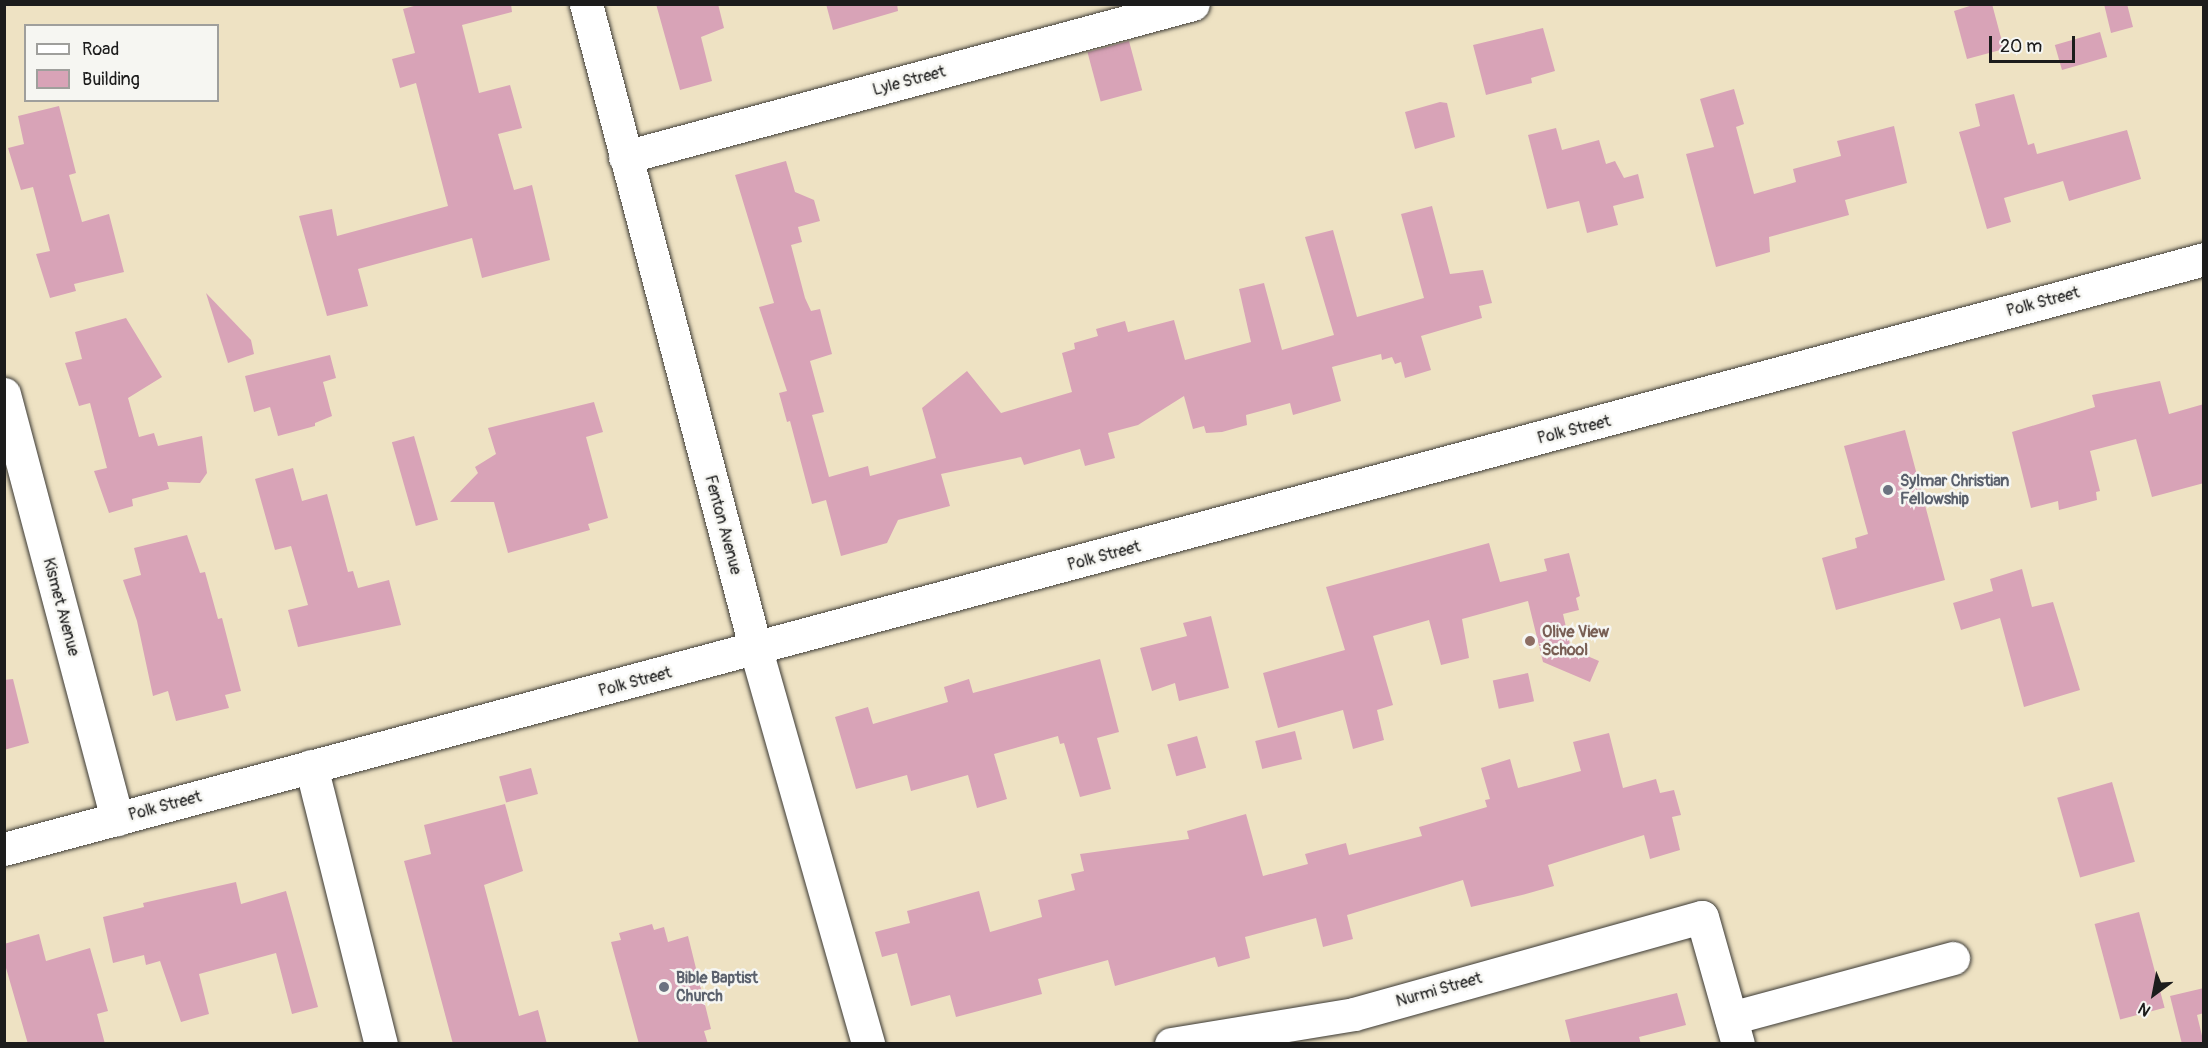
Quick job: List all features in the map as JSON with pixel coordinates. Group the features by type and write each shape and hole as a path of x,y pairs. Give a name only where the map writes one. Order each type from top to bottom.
{"street":[{"name":"Fenton Avenue","path":"586,4 756,650 868,1044"},
{"name":"Lyle Street","path":"625,157 1193,4"},
{"name":"Polk Street","path":"4,849 756,650 2204,259"},
{"name":"Kismet Avenue","path":"4,394 117,819"},
{"path":"311,766 381,1044"},
{"name":"Nurmi Street","path":"1171,1044 1354,1014 1702,917 1734,1031"},
{"path":"1734,1031 1953,958"}],"building":[{"path":"421,4 511,4 512,12 462,25 479,93 510,85 522,128 498,134 514,190 532,185 550,260 482,278 472,238 358,269 368,306 327,316 299,216 332,209 337,236 448,206 416,83 400,88 392,59 415,53 403,9"},
{"path":"656,4 718,4 724,28 701,37 712,81 680,90"},
{"path":"826,4 897,4 898,11 833,30"},
{"path":"1976,4 1992,4 2004,49 1967,59 1954,11"},
{"path":"2104,4 2127,4 2133,27 2111,33"},
{"path":"1543,28 1555,71 1531,78 1532,83 1486,95 1473,45"},
{"path":"2100,32 2107,57 2062,70 2055,45"},
{"path":"1129,41 1142,90 1101,101 1087,52"},
{"path":"1734,89 1744,124 1736,127 1754,194 1796,182 1793,169 1841,156 1837,141 1894,126 1907,183 1845,200 1849,215 1769,237 1770,252 1716,267 1686,154 1714,147 1700,99"},
{"path":"2014,94 2028,145 2034,143 2037,154 2127,130 2141,179 2069,201 2063,181 2004,198 2011,222 1987,229 1959,132 1980,126 1975,104"},
{"path":"1440,102 1447,103 1455,137 1415,149 1405,112"},
{"path":"59,106 76,173 69,175 82,222 109,214 124,272 74,284 76,291 50,298 36,254 50,251 33,187 21,190 8,148 24,144 18,116"},
{"path":"1556,128 1562,150 1599,140 1606,164 1615,161 1624,178 1638,174 1644,198 1613,206 1618,225 1587,233 1579,201 1547,209 1528,135"},
{"path":"786,161 795,192 814,200 820,221 798,227 802,242 791,245 805,298 811,311 820,309 832,354 810,361 824,412 812,415 829,477 868,466 870,476 936,458 922,408 967,371 1001,413 1072,392 1062,353 1075,349 1074,343 1098,336 1096,329 1125,321 1128,332 1174,320 1185,360 1251,342 1239,289 1264,283 1282,350 1334,335 1305,237 1333,230 1357,317 1424,298 1401,214 1432,206 1450,274 1483,270 1492,303 1479,306 1482,318 1421,336 1431,370 1405,378 1401,362 1395,364 1392,357 1382,360 1381,354 1332,367 1341,401 1293,415 1290,403 1246,415 1247,425 1222,432 1206,433 1204,426 1193,429 1184,396 1138,425 1108,433 1115,458 1085,466 1080,449 1024,465 1021,457 941,474 950,506 898,520 887,543 841,556 826,500 812,504 790,421 787,422 779,393 787,391 759,307 774,303 735,175"},
{"path":"206,293 251,340 254,354 228,363"},
{"path":"126,318 162,377 128,398 139,437 154,433 158,446 202,436 207,473 200,483 167,482 169,489 132,499 133,506 109,513 94,471 107,468 90,403 79,406 65,363 82,359 75,332"},
{"path":"330,355 336,378 323,382 332,416 315,423 315,426 278,436 270,407 254,412 245,376"},
{"path":"2160,381 2169,414 2204,404 2204,483 2152,497 2136,439 2090,451 2100,491 2096,492 2097,500 2059,510 2058,501 2031,508 2012,432 2095,407 2092,395"},
{"path":"594,402 603,432 586,437 608,518 588,524 590,530 508,553 494,502 450,502 478,473 475,467 496,454 488,428"},
{"name":"Sylmar Christian Fellowship","path":"1905,430 1945,580 1836,610 1822,558 1857,548 1855,538 1868,534 1844,446"},
{"path":"414,436 438,520 416,526 392,442"},
{"path":"293,468 302,501 327,494 348,572 353,571 358,588 389,580 401,625 298,647 288,610 308,605 291,546 275,550 255,479"},
{"path":"187,535 200,573 205,572 218,619 222,618 241,691 225,695 229,708 176,721 168,691 153,696 137,621 123,580 141,575 134,548"},
{"path":"1489,543 1500,582 1547,571 1544,559 1569,553 1580,596 1576,598 1579,610 1563,614 1571,649 1599,661 1590,682 1543,662 1528,601 1462,619 1469,658 1441,665 1429,620 1373,636 1393,705 1377,710 1384,740 1353,749 1343,710 1278,728 1263,673 1345,650 1326,587"},
{"path":"2022,569 2032,607 2053,602 2080,690 2024,707 2000,618 1961,630 1953,603 1993,591 1990,579"},
{"path":"1211,616 1229,688 1179,701 1175,683 1152,691 1140,648 1187,636 1183,623"},
{"path":"1100,659 1119,732 1097,738 1111,789 1080,797 1064,743 1060,744 1058,736 994,754 1007,799 977,808 968,775 911,791 907,775 856,789 835,717 868,707 873,724 948,702 944,687 969,679 973,693"},
{"path":"1528,673 1534,701 1499,709 1493,680"},
{"path":"13,679 29,743 4,750 4,680"},
{"path":"1295,731 1302,759 1262,769 1255,741"},
{"path":"1609,733 1623,788 1656,779 1660,793 1674,790 1681,815 1672,817 1680,850 1650,859 1644,835 1548,865 1554,886 1522,895 1471,907 1463,880 1347,915 1353,939 1323,947 1316,918 1245,937 1250,958 1218,967 1215,957 1115,986 1108,960 1038,979 1042,994 956,1017 950,995 911,1006 897,953 882,957 875,932 910,923 907,911 979,891 990,932 1042,917 1038,900 1075,890 1071,874 1084,871 1080,854 1189,839 1187,831 1246,814 1263,876 1308,864 1305,854 1346,843 1349,855 1422,836 1419,827 1487,807 1485,800 1490,799 1481,768 1510,759 1518,788 1581,771 1573,742"},
{"path":"1197,736 1206,768 1176,776 1167,745"},
{"path":"531,768 538,794 506,803 499,777"},
{"path":"2112,782 2135,862 2080,877 2057,798"},
{"path":"505,804 523,871 484,885 519,1016 538,1010 547,1044 453,1044 404,861 431,854 424,825"},
{"path":"236,882 241,904 286,891 318,1007 292,1014 276,953 199,974 209,1014 181,1022 160,961 146,965 144,955 113,963 103,917 144,907 143,903"},
{"path":"2139,912 2165,1008 2120,1020 2095,924"},
{"name":"Bible Baptist Church","path":"652,924 654,930 664,927 668,942 688,936 711,1029 704,1031 708,1044 639,1044 611,942 621,940 619,933"},
{"path":"39,934 46,961 90,948 108,1011 97,1014 105,1044 28,1044 4,961 4,944"},
{"path":"2204,988 2204,1013 2197,1015 2204,1044 2182,1044 2170,996"},
{"path":"1677,993 1686,1025 1639,1037 1641,1044 1571,1044 1565,1020"}],"place":[{"name":"Sylmar Christian Fellowship","path":"1888,490"},
{"name":"Olive View School","path":"1530,641"},
{"name":"Bible Baptist Church","path":"664,987"}]}
